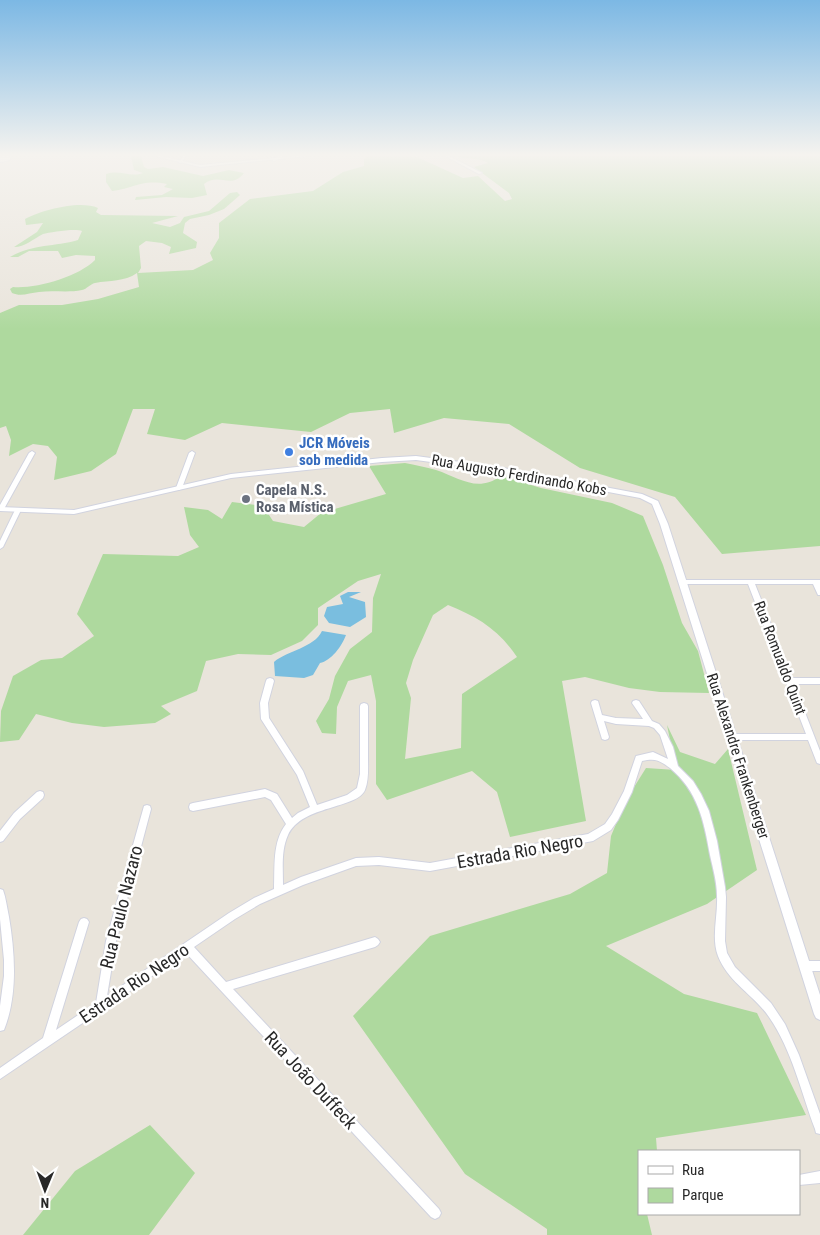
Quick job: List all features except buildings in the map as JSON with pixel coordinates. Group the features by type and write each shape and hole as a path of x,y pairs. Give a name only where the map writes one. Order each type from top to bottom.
{"street":[{"path":"0,509 32,453"},
{"path":"179,488 192,453"},
{"name":"Rua Augusto Ferdinando Kobs","path":"0,509 79,512 241,475 382,460 426,459 515,472 642,496 651,500"},
{"name":"Rua Alexandre Frankenberger","path":"651,500 659,510 683,582 820,1014"},
{"path":"0,546 18,510"},
{"path":"683,582 818,582 820,593"},
{"name":"Rua Romualdo Quint","path":"752,582 820,761"},
{"path":"270,681 264,703 265,719 298,768 315,810"},
{"path":"789,682 820,681"},
{"path":"595,703 606,737"},
{"path":"636,703 649,722 660,728 667,739 675,768"},
{"path":"278,891 282,840 290,823 299,816 350,798 361,790 364,774 364,706"},
{"path":"599,717 616,723 649,722"},
{"path":"732,737 810,737"},
{"name":"Estrada Rio Negro","path":"0,1074 246,908 278,891 323,872 356,862 379,861 430,867 590,838 608,827 615,817 628,792 639,758 653,755 675,768 698,793 708,817 722,896 721,952 729,966 764,1001 787,1037 820,1129"},
{"path":"193,807 265,793 274,797 290,823"},
{"path":"0,836 17,816 40,795"},
{"name":"Rua Paulo Nazaro","path":"100,1006 111,942 147,809"},
{"path":"0,893 8,942 9,979 7,1001 0,1026"},
{"path":"48,1041 84,922"},
{"path":"224,987 374,942"},
{"name":"Rua João Duffeck","path":"188,946 435,1213"},
{"path":"805,966 820,966"},
{"path":"800,1180 820,1177"}],"green space":[{"path":"37,214 178,216 152,223 170,227 180,223 184,217 198,214 212,214 190,219 185,223 183,233 197,242 196,248 169,254 171,247 162,243 146,241 139,246 141,268 138,273 193,270 213,260 210,253 219,238 219,223 231,214 820,214 820,546 722,554 675,497 580,468 509,424 444,418 394,433 390,409 350,413 311,432 222,423 185,440 147,434 155,409 133,409 116,454 91,471 54,480 57,457 48,446 33,444 9,456 11,440 6,426 0,428 0,313 19,305 62,305 98,299 139,287 137,273 122,279 95,283 77,291 44,291 22,295 12,293 10,289 13,287 45,284 68,277 95,260 95,256 76,255 62,258 58,251 29,251 18,257 10,257 35,248 78,240 82,231 69,230 46,233 25,244 14,247 37,232 43,223 26,225 25,219"},
{"path":"405,463 436,470 476,484 492,481 501,476 541,488 612,503 643,516 663,565 682,623 698,651 709,693 660,692 629,688 585,677 562,681 586,821 510,837 497,792 472,771 387,800 376,784 376,701 371,675 348,681 337,707 336,734 322,733 316,721 329,699 335,676 350,649 372,632 373,598 381,574 358,581 318,608 318,625 302,641 271,655 238,654 206,661 197,691 161,706 171,714 155,723 104,727 72,723 36,714 19,740 0,742 1,711 13,676 41,660 62,658 94,636 77,614 103,554 178,556 199,547 190,535 184,507 208,510 222,519 232,502 263,506 273,521 304,527 321,513 386,494 369,466","holes":["448,605 487,625 503,639 517,657 462,694 461,748 405,759 411,698 406,683 413,660 433,615"]},
{"path":"667,725 680,752 715,764 728,749 757,870 707,904 606,946 684,994 757,1013 806,1115 656,1138 657,1150 638,1150 638,1215 647,1215 652,1235 547,1235 547,1229 465,1174 353,1016 430,936 570,894 607,873 611,836 626,800 646,768 676,770"},
{"path":"150,1125 195,1173 149,1235 23,1235 75,1171"}],"water":[{"path":"348,592 361,592 349,597 365,602 366,617 350,627 329,623 324,616 327,607 343,604 340,596"},
{"path":"322,631 346,635 336,652 320,663 313,675 304,678 275,676 274,662 307,645 318,637"}],"place":[{"name":"JCR Móveis sob medida","path":"289,452"},
{"name":"Capela N.S. Rosa Mística","path":"246,499"}]}
